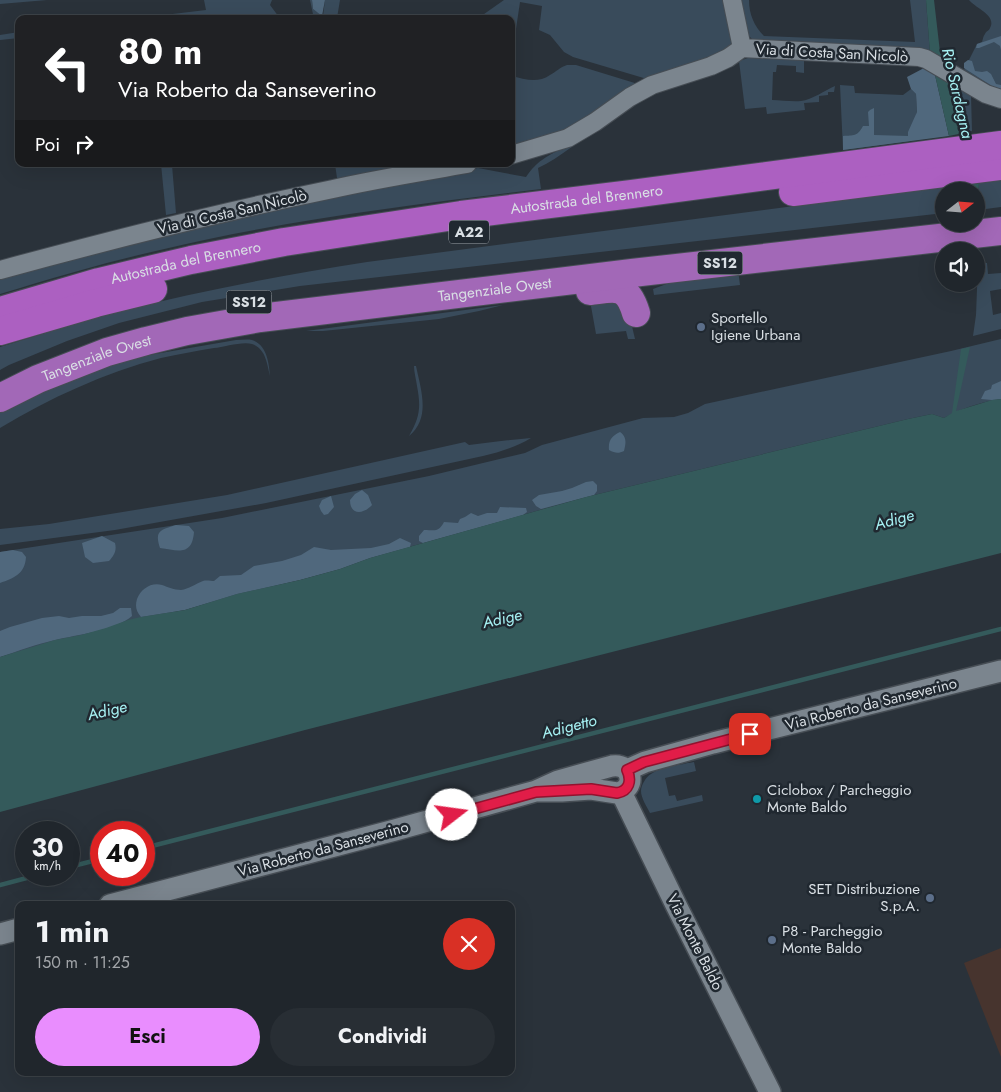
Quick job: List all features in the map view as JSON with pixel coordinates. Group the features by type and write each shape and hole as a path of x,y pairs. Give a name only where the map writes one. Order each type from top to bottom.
{"highway":[{"name":"Autostrada del Brennero","path":"0,312 99,282 191,260 284,242 461,215 660,190 984,161 1001,145"},
{"name":"Autostrada del Brennero","path":"0,331 123,296 187,280 275,262 943,164"},
{"name":"Tangenziale Ovest","path":"0,379 42,360 108,335 183,314 257,301 342,289 815,237 935,228"},
{"name":"Tangenziale Ovest","path":"0,398 38,379 107,352 171,335 260,318 482,291 935,231"},
{"path":"482,291 511,298 612,288 623,291 630,297 636,313"}],"street":[{"name":"Via di Costa San Nicolò","path":"732,0 742,48"},
{"name":"Via di Costa San Nicolò","path":"515,154 568,138 595,122 630,97 652,85 711,66 728,58 742,48 919,57 986,94 1001,99"},
{"name":"Via di Costa San Nicolò","path":"0,270 267,203 335,188 450,167"},
{"name":"Via Roberto da Sanseverino","path":"125,901 536,792 558,781 618,769 713,743 1001,672"},
{"path":"617,792 627,788 630,781 630,778 618,769"},
{"name":"Via Roberto da Sanseverino","path":"536,792 591,789 617,792"},
{"name":"Via Monte Baldo","path":"617,792 770,1092"},
{"path":"0,934 15,930"}],"shaded area":[{"path":"0,0 47,0 0,4"},
{"path":"204,0 272,0 270,5 278,15 164,15 206,10"},
{"path":"310,0 312,0 313,9 322,15 313,15"},
{"path":"312,0 325,0 322,15 313,9"},
{"path":"325,0 340,0 338,15 323,15"},
{"path":"504,0 728,0 734,42 730,51 647,79 573,57 564,52 550,35 539,30 542,6 520,2 516,29 515,15 483,15"},
{"path":"740,0 749,0 753,20 764,36 915,42 910,0 926,0 930,54 754,41 748,35"},
{"path":"969,0 1001,0 1001,93 962,74 977,44 982,42 986,32 990,29 991,23 991,19"},
{"path":"15,33 15,38 0,40 0,35"},
{"path":"1001,36 1001,50 1000,46 994,42 976,48 977,44"},
{"path":"751,57 804,58 804,73 796,72 796,66 777,65 776,72 773,72 772,100 801,101 814,97 835,86 834,92 828,92 828,95 819,96 819,102 804,103 805,110 767,114 766,107 745,109 739,61"},
{"path":"968,60 972,61 975,71 987,71 991,74 996,84 1001,85 1001,90 964,68 964,63"},
{"path":"576,65 638,84 583,125 515,147 515,77 531,80 545,78 562,67"},
{"path":"924,68 935,75 949,136 843,150 843,136 855,135 863,126 869,126 868,112 874,108 874,135 908,136 917,112 916,94 911,89 907,77"},
{"path":"840,85 854,86 855,93 903,95 911,89 916,94 917,112 910,141 843,150"},
{"path":"951,85 971,95 972,131 968,132"},
{"path":"599,126 562,154 538,168 541,189 349,214 207,239 120,260 0,294 0,277 276,207 478,168 526,177 542,160"},
{"path":"161,167 172,167 176,213 166,215"},
{"path":"335,167 417,167 340,182 337,178"},
{"path":"1001,178 1001,207 985,209 985,182 979,181"},
{"path":"935,187 935,214 300,286 202,302 119,323 67,341 0,370 0,347 73,324 179,297 304,272 367,262"},
{"path":"985,263 987,263 988,274 1001,273 1001,289 990,291 993,315 1001,313 1001,329 973,336 977,292 985,292"},
{"path":"738,270 740,285 654,295 653,289 680,279"},
{"path":"608,293 630,318 635,339 628,339 626,331 596,334 589,295"},
{"path":"503,305 439,319 323,331 306,331"},
{"path":"1001,339 1001,399 957,411 944,418 932,414 908,419 586,497 370,558 340,569 0,657 0,552 222,518 429,476 525,453 542,445 643,418 674,417 688,413 705,404"},
{"path":"236,340 252,340 261,346 268,360 270,376 263,353 257,346 248,343 181,354 140,364 78,387 0,428 0,409 97,364"},
{"path":"414,366 416,366 423,403 420,421 416,429 409,436 417,417 419,406"},
{"path":"1001,381 1001,399 981,399 985,391"},
{"path":"620,432 625,440 624,451 616,453 609,450 609,444 611,439"},
{"path":"531,438 508,449 483,456 266,503 115,530 0,545 0,529 49,524 227,495 465,442 469,445"},
{"path":"593,481 597,485 597,491 594,495 541,509 532,500 539,495 562,491"},
{"path":"362,490 368,495 372,505 362,512 358,512 352,509 350,500"},
{"path":"331,496 334,507 328,514 324,515 319,506 322,500"},
{"path":"500,507 526,508 527,512 523,515 423,543 419,541 419,536 424,530 438,529 444,522 458,523 460,519 471,513 478,516 487,513 497,513"},
{"path":"176,525 189,526 194,532 190,545 187,549 183,550 160,548 158,534 166,528"},
{"path":"102,536 115,543 115,553 109,561 93,563 85,557 82,543"},
{"path":"400,538 411,543 410,547 300,580 237,594 185,610 141,617 136,608 139,595 150,585 158,584 181,590 203,581 214,581 220,576 241,575 254,566 282,561 301,555 314,547 331,550 371,548 389,544"},
{"path":"13,550 22,552 26,557 25,563 18,574 0,583 0,552"},
{"path":"120,608 131,608 132,616 117,625 48,642 0,657 0,631 42,618 101,616 113,613"},
{"path":"694,762 696,771 665,778 669,796 675,795 677,801 702,795 703,801 650,813 641,794 647,777 671,766"},
{"path":"1001,948 1001,1057 964,963"}],"water":[{"path":"926,0 934,0 940,52 947,65 930,54"},
{"path":"935,75 951,85 968,132 949,136"},
{"name":"Adige","path":"970,347 956,411 1001,399 1001,553 305,730 0,812 0,657 55,640 106,628 128,620 185,610 237,594 300,580 370,558 586,497 908,419 932,414 944,418 952,413 961,349"}],"waterway":[{"name":"Adigetto","path":"155,845 1001,629"},
{"name":"Adigetto","path":"80,864 90,862"},
{"name":"Adigetto","path":"0,885 15,881"}],"place":[{"name":"Sportello Igiene Urbana","path":"701,327"},
{"name":"Ciclobox / Parcheggio Monte Baldo","path":"757,799"},
{"name":"SET Distribuzione S.p.A.","path":"930,898"},
{"name":"P8 - Parcheggio Monte Baldo","path":"772,940"}],"route":[{"path":"452,815 536,792 591,789 621,792 629,785 630,778 627,770 644,762 750,734"}],"water label":[{"name":"Rio Sardagna","path":"958,93"}]}
